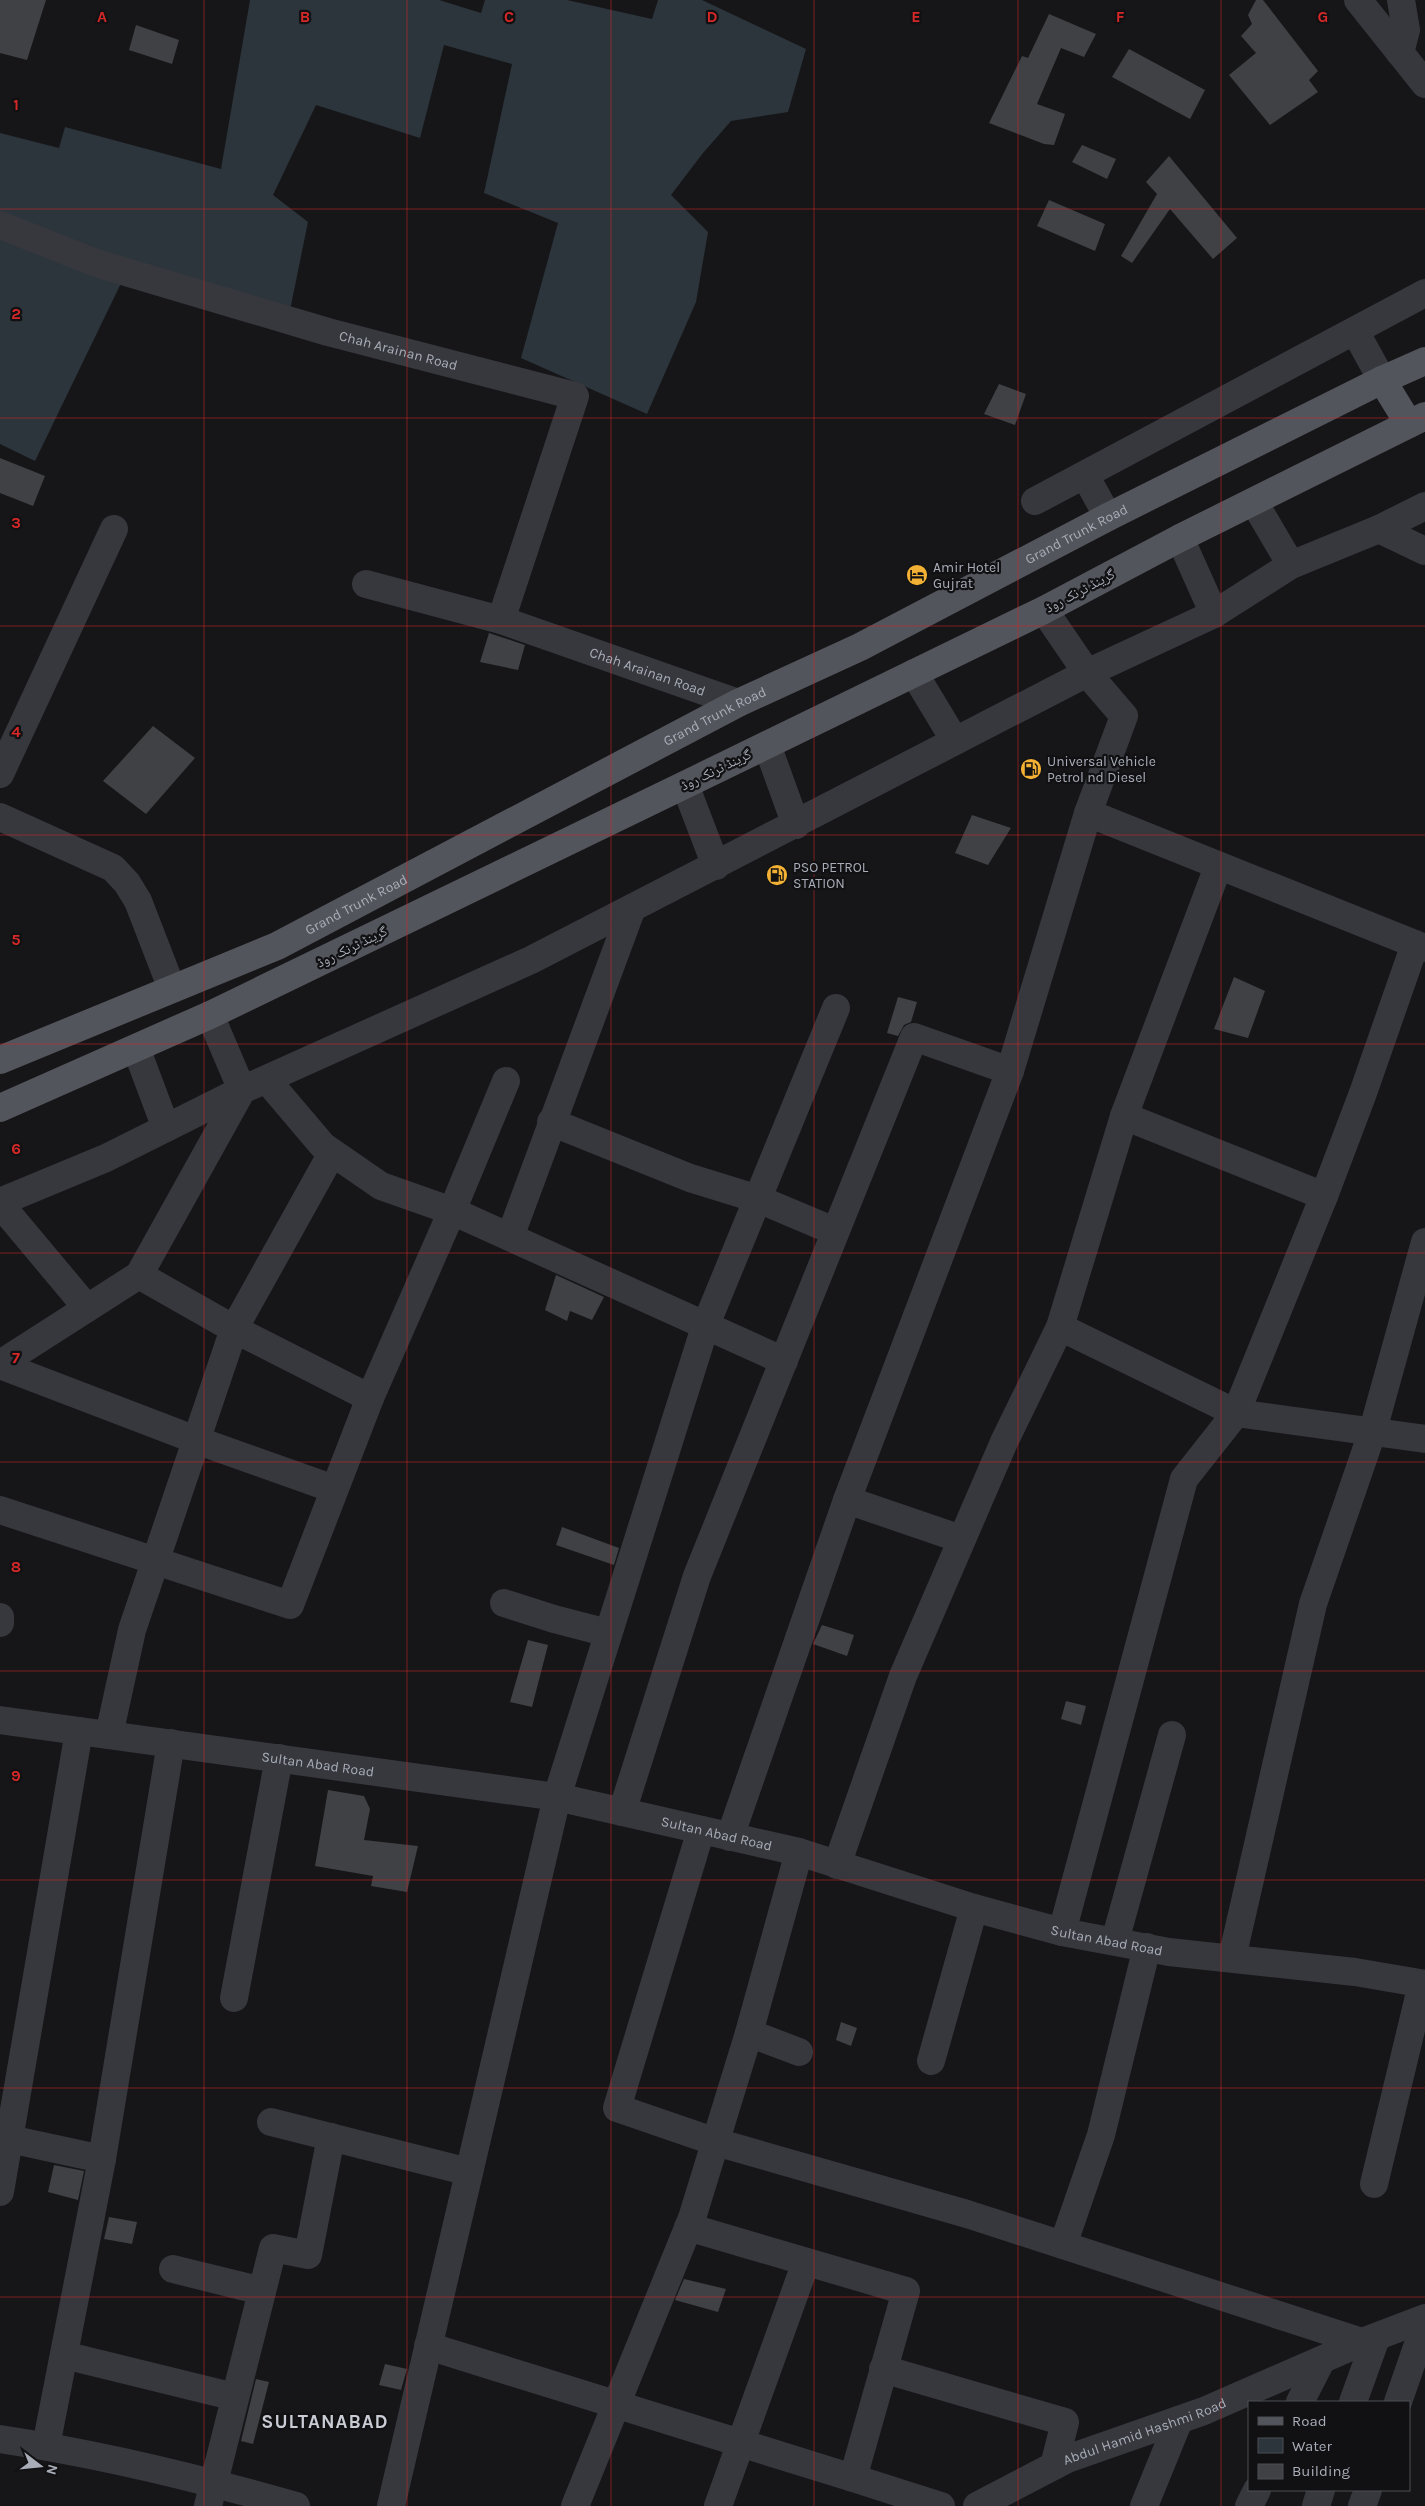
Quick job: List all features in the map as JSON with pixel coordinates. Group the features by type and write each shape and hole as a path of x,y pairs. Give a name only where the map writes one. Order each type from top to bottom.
{"main road":[{"name":"Grand Trunk Road","path":"0,1060 277,946 738,703 860,647 1108,517 1382,380 1425,361"},
{"path":"1382,380 1417,420"},
{"name":"گرینڈ ٹرنک روڈ","path":"0,1108 210,1016 1044,610 1180,538 1417,420"},
{"path":"112,1014 131,1050"}],"street":[{"path":"1358,0 1425,84"},
{"path":"1400,53 1406,30 1401,0"},
{"name":"Chah Arainan Road","path":"0,225 111,268 328,332 575,396 501,620"},
{"path":"1035,501 1425,293"},
{"path":"1355,331 1382,380"},
{"path":"1086,475 1108,517"},
{"path":"1254,502 1291,565"},
{"path":"87,1308 0,1203 106,1158 242,1090 268,1080 531,960 796,825 1087,673 1214,614 1291,565 1380,529 1425,506"},
{"path":"0,774 114,529"},
{"path":"1380,529 1425,552"},
{"path":"1180,538 1214,614"},
{"name":"Chah Arainan Road","path":"366,584 501,620 738,703"},
{"path":"730,1837 847,1500 1010,1071 1088,813 1124,716 1087,673 1044,610"},
{"path":"914,673 955,741"},
{"path":"767,745 796,825"},
{"path":"685,785 716,866"},
{"path":"1062,1932 1184,1479 1236,1413 1324,1196 1420,946 1218,867 1088,813"},
{"path":"0,817 113,868 127,883 138,901 172,989"},
{"path":"837,1865 903,1676 1004,1442 1060,1328 1124,1116 1218,867"},
{"path":"510,1237 551,1122 632,908"},
{"path":"391,2506 557,1797 705,1327 836,1008"},
{"path":"210,1016 242,1090"},
{"path":"622,1812 697,1576 914,1037 1010,1071"},
{"path":"131,1050 166,1128"},
{"path":"268,1080 323,1146 381,1186 452,1211 705,1327 784,1361"},
{"path":"0,1510 290,1605 370,1398 452,1211 506,1081"},
{"path":"0,1364 139,1275 242,1090"},
{"path":"1124,1116 1324,1196"},
{"path":"551,1122 690,1178 758,1199 834,1232"},
{"path":"109,1735 132,1630 234,1329 332,1153"},
{"path":"1232,1958 1313,1604 1373,1430 1425,1242"},
{"path":"139,1275 234,1329 370,1398"},
{"path":"1060,1328 1236,1413 1373,1430 1425,1439"},
{"path":"0,1364 196,1440 334,1489"},
{"path":"847,1500 961,1539"},
{"path":"504,1603 554,1619 608,1632"},
{"path":"0,1617 0,1623"},
{"name":"Sultan Abad Road","path":"0,1720 557,1797 799,1852 974,1908 1062,1932 1169,1952 1354,1972 1423,1984"},
{"path":"0,2192 11,2063 79,1731"},
{"path":"1116,1941 1172,1735"},
{"path":"46,2446 102,2158 171,1743"},
{"path":"234,1998 279,1758"},
{"path":"701,1830 616,2108 716,2142 967,2214 1369,2340 1353,2401"},
{"path":"575,2506 688,2227 749,2034 799,1852"},
{"path":"931,2061 974,1908"},
{"path":"1063,2245 1101,2136 1147,1947"},
{"path":"1374,2184 1423,1984"},
{"path":"749,2034 799,2052"},
{"path":"271,2122 469,2172"},
{"path":"211,2494 273,2248 308,2255 332,2137"},
{"path":"5,2138 102,2158"},
{"path":"688,2227 906,2291 853,2478"},
{"path":"718,2506 806,2262"},
{"path":"173,2269 262,2291"},
{"name":"Abdul Hamid Hashmi Road","path":"977,2506 1067,2459 1179,2420 1425,2318"},
{"path":"1398,2401 1425,2324"},
{"path":"428,2346 941,2506"},
{"path":"64,2355 235,2397"},
{"path":"1300,2401 1320,2361"},
{"path":"883,2368 1065,2422 1054,2466"},
{"path":"1144,2506 1179,2420"},
{"path":"0,2439 46,2446 211,2494 296,2506"},
{"path":"1249,2506 1256,2491"},
{"path":"1316,2506 1321,2491"},
{"path":"1362,2506 1368,2491"}],"water":[{"path":"250,0 439,0 481,13 485,0 567,0 652,19 658,0 702,0 806,49 788,112 731,121 703,153 671,195 708,232 696,302 647,414 521,358 558,223 484,193 512,64 444,45 420,138 316,105 273,195 308,222 288,320 126,273 35,461 0,444 0,133 59,148 65,127 221,169"}],"building":[{"path":"0,0 46,0 27,60 0,53"},
{"path":"1256,0 1263,0 1318,71 1309,80 1318,92 1270,125 1229,75 1256,53 1241,36 1252,24 1248,15"},
{"path":"1049,14 1096,34 1084,57 1061,48 1037,104 1065,114 1054,145 1044,144 989,123 1022,56 1028,58"},
{"path":"136,25 179,40 172,64 129,50"},
{"path":"1129,49 1205,90 1190,119 1112,77"},
{"path":"1082,145 1116,159 1107,179 1072,162"},
{"path":"1169,156 1237,238 1213,259 1170,209 1132,263 1121,256 1157,194 1146,182"},
{"path":"1049,200 1105,224 1095,251 1037,226"},
{"path":"999,384 1026,394 1015,425 984,414"},
{"path":"0,458 45,476 33,506 0,493"},
{"path":"489,633 525,645 518,670 480,662"},
{"path":"153,726 195,758 146,814 103,781"},
{"path":"972,815 1011,828 988,865 955,853"},
{"path":"1234,977 1265,991 1248,1038 1214,1029"},
{"path":"898,997 917,1002 911,1022 904,1025 898,1036 887,1033"},
{"path":"556,1275 604,1297 592,1320 570,1311 567,1321 545,1310"},
{"path":"562,1527 619,1548 614,1565 556,1545"},
{"path":"822,1625 854,1635 847,1656 813,1644"},
{"path":"528,1640 548,1645 532,1707 510,1702"},
{"path":"1066,1701 1086,1706 1081,1725 1061,1719"},
{"path":"328,1790 364,1796 370,1809 364,1840 418,1846 407,1892 371,1886 373,1876 315,1866"},
{"path":"841,2022 857,2028 851,2046 836,2040"},
{"path":"54,2165 84,2171 78,2200 48,2192"},
{"path":"109,2217 137,2222 132,2244 104,2239"},
{"path":"684,2279 726,2289 718,2312 675,2300"},
{"path":"385,2364 407,2369 401,2390 379,2385"},
{"path":"256,2379 269,2382 253,2444 241,2441"}],"place":[{"name":"Amir Hotel Gujrat","path":"917,575"},
{"name":"Universal Vehicle Petrol nd Diesel","path":"1031,769"},
{"name":"PSO PETROL STATION","path":"777,875"}],"district":[{"name":"SULTANABAD","path":"325,2422"}]}
